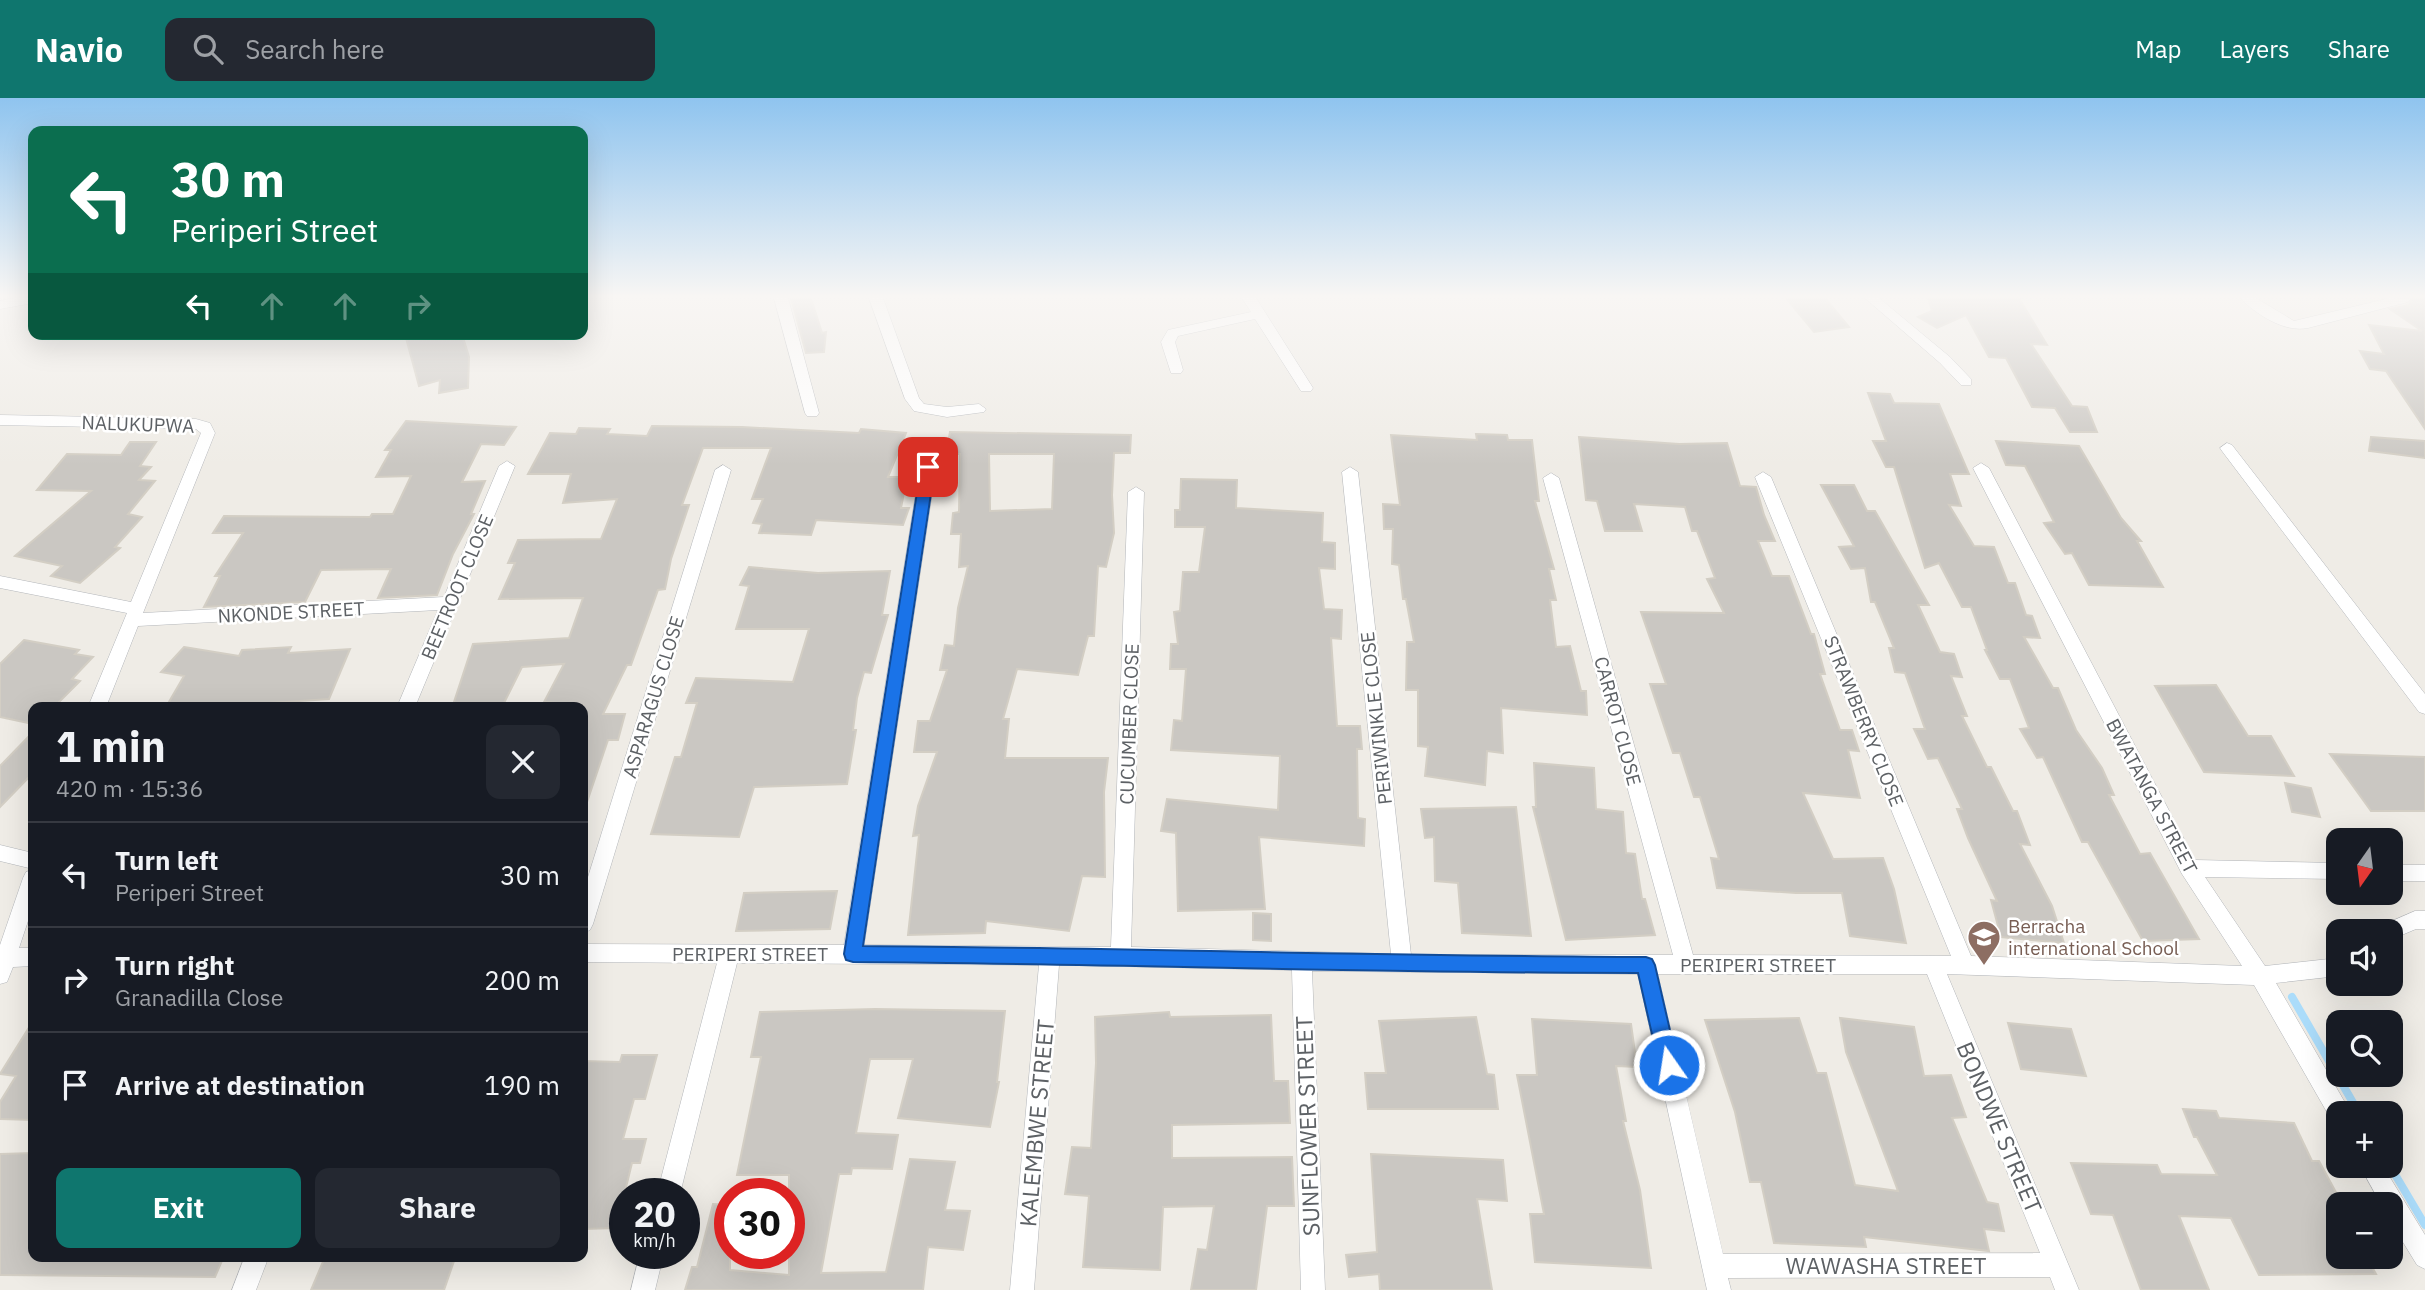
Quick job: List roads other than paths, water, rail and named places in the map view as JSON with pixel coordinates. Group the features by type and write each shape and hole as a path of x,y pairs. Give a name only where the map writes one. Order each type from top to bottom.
{"street":[{"path":"797,354 812,413"},
{"path":"896,354 912,399 919,408 947,412 979,409"},
{"path":"1171,354 1176,370"},
{"path":"1284,354 1306,388"},
{"path":"1937,354 1966,382"},
{"name":"NALUKUPWA","path":"0,420 205,426 208,433 133,615"},
{"path":"2227,448 2425,707"},
{"name":"BEETROOT CLOSE","path":"408,702 508,466"},
{"path":"853,954 928,467"},
{"name":"BWATANGA STREET","path":"1981,468 2189,868 2260,976 2333,1101"},
{"name":"ASPARAGUS CLOSE","path":"588,908 723,470"},
{"name":"PERIWINKLE CLOSE","path":"1350,472 1402,964"},
{"name":"STRAWBERRY CLOSE","path":"1763,477 1965,965"},
{"name":"CARROT CLOSE","path":"1551,478 1686,965"},
{"name":"CUCUMBER CLOSE","path":"1121,956 1136,492"},
{"name":"NKONDE STREET","path":"0,582 133,615 452,603"},
{"path":"99,702 133,615"},
{"path":"0,853 28,860"},
{"path":"2189,868 2326,872"},
{"path":"2403,873 2425,873"},
{"path":"4,966 28,893"},
{"path":"2403,925 2415,920 2425,920"},
{"name":"PERIPERI STREET","path":"588,953 729,956 1121,956 1402,964 1965,965 2260,976 2326,968"},
{"path":"672,1178 729,956"},
{"name":"KALEMBWE STREET","path":"1021,1290 1050,956"},
{"path":"4,966 28,959"},
{"name":"SUNFLOWER STREET","path":"1302,962 1313,1290"},
{"path":"1646,965 1719,1290"},
{"name":"BONDWE STREET","path":"1933,965 2067,1290"},
{"path":"2378,1178 2425,1257"},
{"path":"244,1290 255,1262"},
{"name":"WAWASHA STREET","path":"1714,1266 2057,1265"},
{"path":"643,1290 648,1269"}],"waterway":[{"path":"2292,997 2352,1101"},
{"path":"2397,1178 2425,1225"}],"place":[{"name":"Berracha international School","path":"1984,967"}]}
